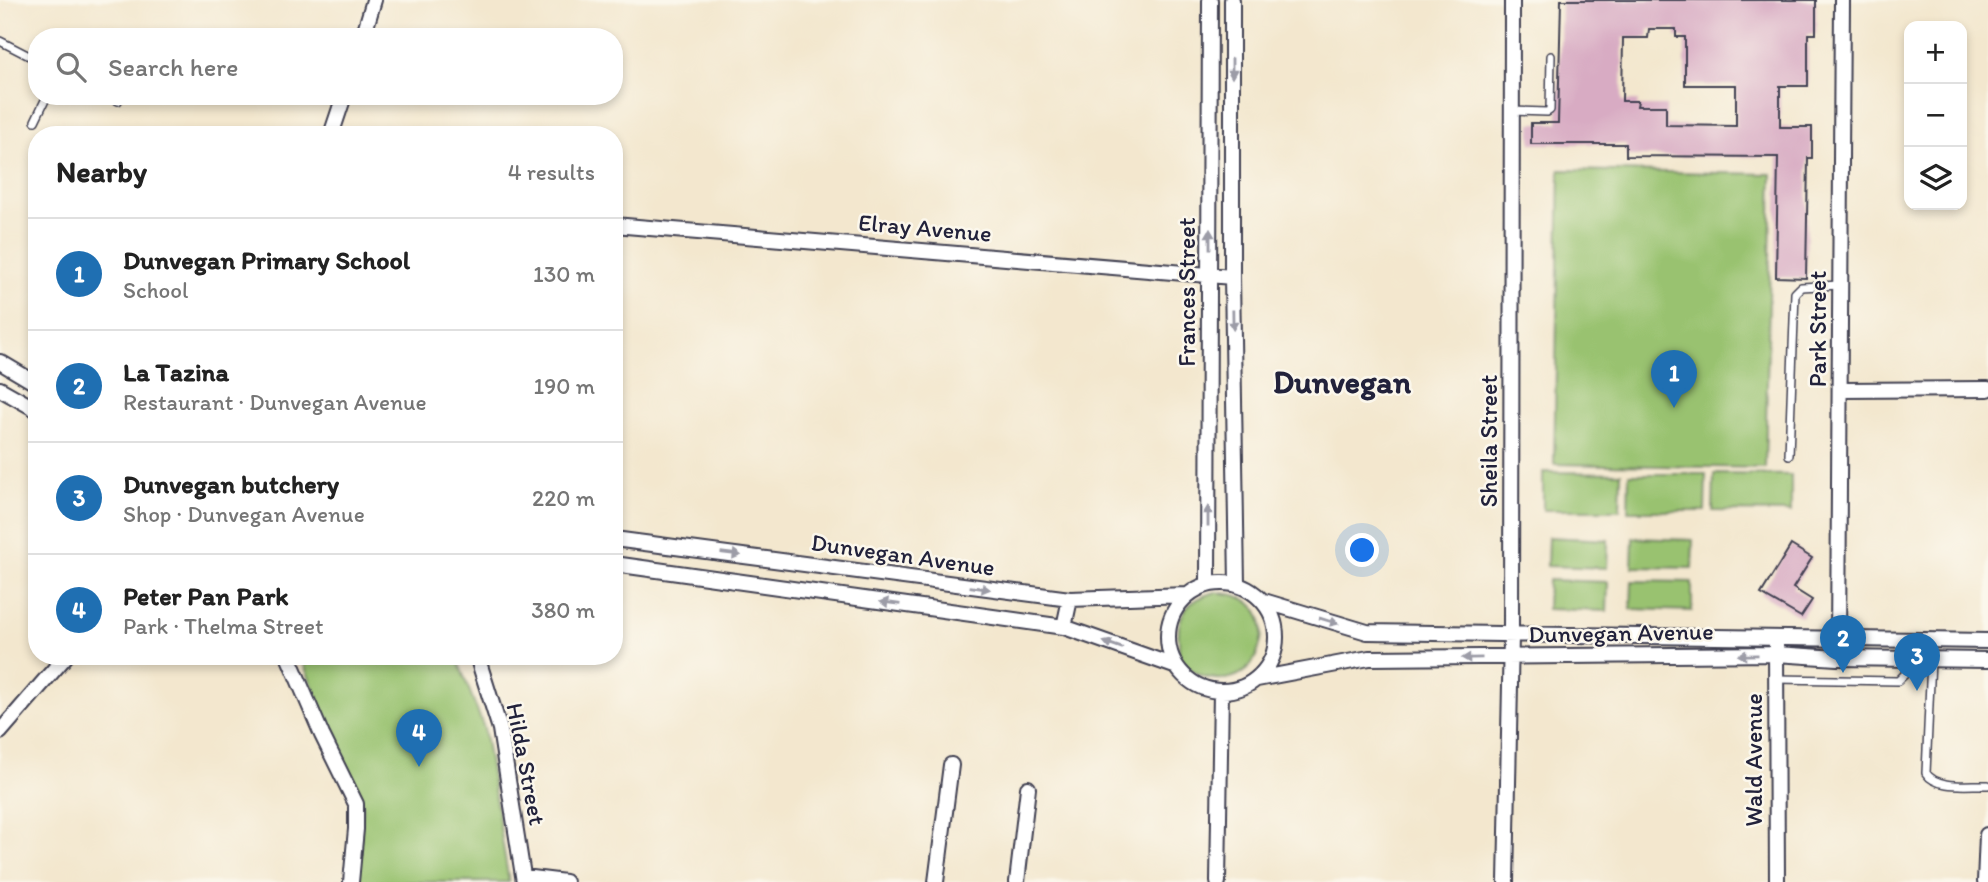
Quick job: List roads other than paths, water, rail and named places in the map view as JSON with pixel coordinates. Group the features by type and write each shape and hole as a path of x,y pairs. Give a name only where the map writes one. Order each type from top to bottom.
{"street":[{"path":"366,28 374,0"},
{"name":"Frances Street","path":"1208,584 1210,0"},
{"name":"Frances Street","path":"1232,0 1232,277 1237,584"},
{"name":"Sheila Street","path":"1506,882 1511,635 1512,0"},
{"name":"Park Street","path":"1837,658 1842,0"},
{"path":"334,126 341,105"},
{"name":"Elray Avenue","path":"623,226 1232,277"},
{"path":"0,362 28,379"},
{"path":"0,389 28,405"},
{"path":"1841,390 1988,389"},
{"name":"Dunvegan Avenue","path":"623,540 1070,599 1187,595"},
{"path":"682,574 686,549"},
{"name":"Dunvegan Avenue","path":"623,565 1064,627 1177,667"},
{"path":"805,591 809,565"},
{"path":"941,610 946,583"},
{"path":"1208,584 1237,584 1252,590 1264,601 1273,616 1277,633 1275,650 1268,666 1257,679 1246,686 1221,691 1197,684 1177,667 1171,653 1169,629 1177,607 1187,595 1208,584"},
{"path":"1064,627 1070,599"},
{"name":"Dunvegan Avenue","path":"1264,601 1367,632 1988,641"},
{"path":"1367,632 1369,658"},
{"name":"Wald Avenue","path":"1776,638 1777,882"},
{"name":"Dunvegan Avenue","path":"1257,679 1369,658 1776,654 1837,658 1988,660"},
{"path":"0,732 58,665"},
{"path":"292,665 356,804 351,882"},
{"name":"Hilda Street","path":"480,665 500,729 524,879"},
{"path":"1218,882 1221,691"},
{"path":"936,882 951,765"},
{"path":"1017,882 1028,788"},
{"path":"1986,882 1987,835"},
{"path":"524,879 565,882"}],"lane":[{"path":"1,43 28,56"},
{"path":"1512,111 1550,110 1551,56"},
{"path":"35,121 43,105"},
{"path":"1789,455 1795,293 1801,286 1841,285"},
{"path":"1776,679 1898,681 1905,674 1913,640"},
{"path":"1931,659 1926,774 1938,783 1988,785"}],"place":[{"name":"Dunvegan Primary School","path":"1674,408"},
{"name":"La Tazina","path":"1843,673"},
{"name":"Dunvegan butchery","path":"1917,691"},
{"name":"Peter Pan Park","path":"419,767"}],"district":[{"name":"Dunvegan","path":"1342,382"}]}
